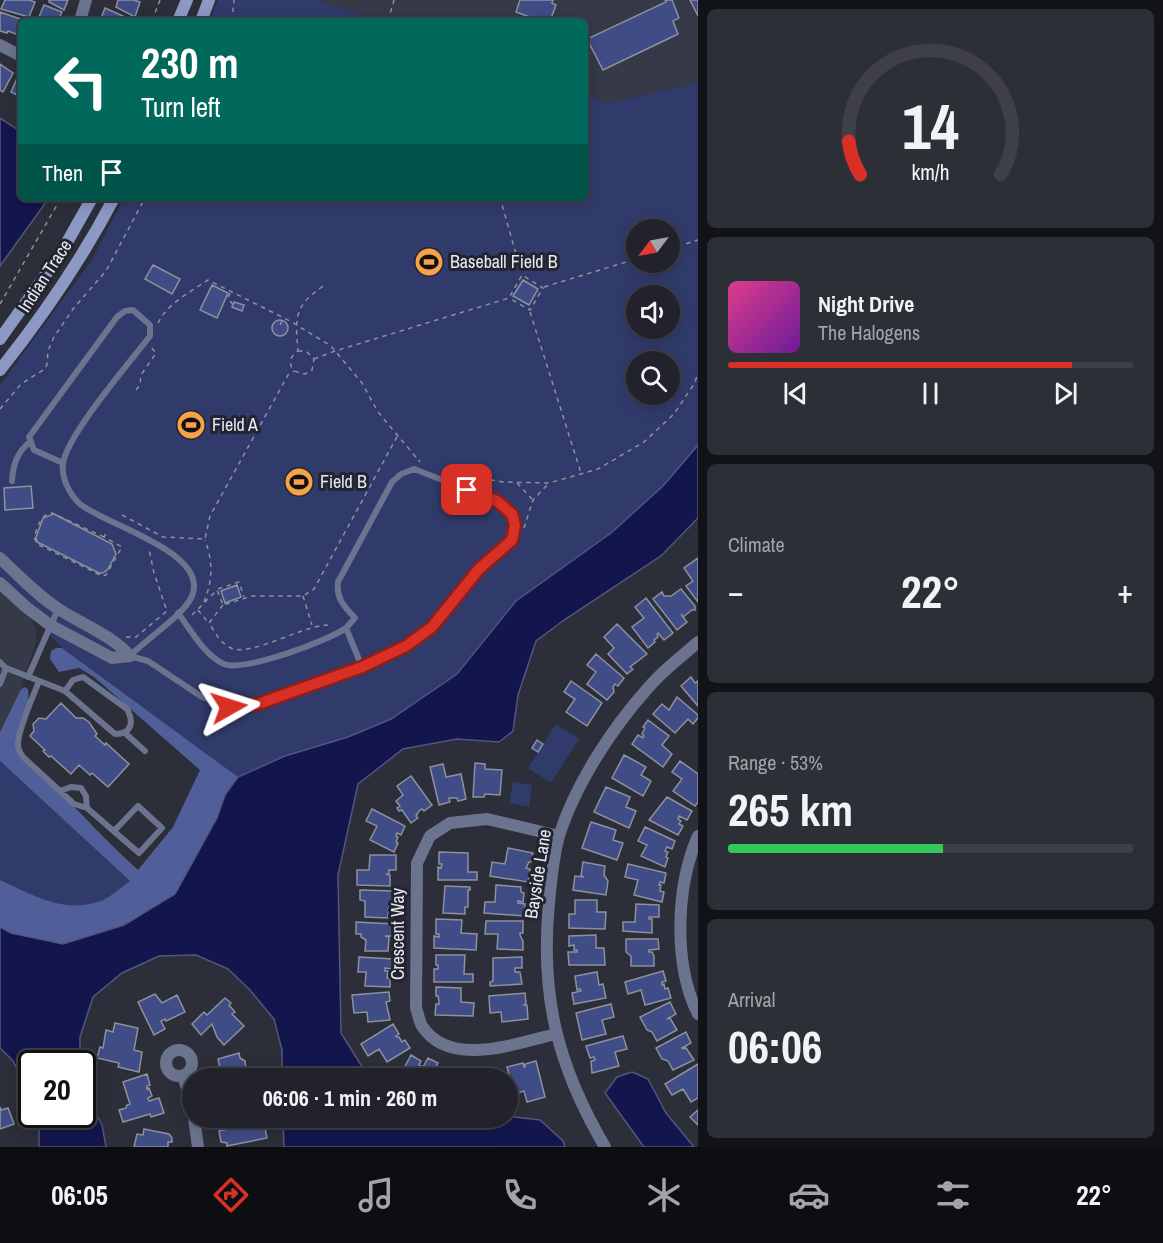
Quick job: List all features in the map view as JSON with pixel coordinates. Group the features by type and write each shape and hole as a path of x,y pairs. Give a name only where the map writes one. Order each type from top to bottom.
{"main road":[{"path":"179,18 187,0"},
{"path":"202,18 209,0"},
{"name":"Indian Trace","path":"0,339 61,253 90,201"},
{"name":"Indian Trace","path":"0,370 27,337 74,268 112,201"}],"street":[{"path":"81,18 86,0"},
{"path":"0,45 18,54"},
{"path":"0,558 58,609 119,644 130,656"},
{"path":"0,583 50,626 112,658 130,656"},
{"name":"Bayside Lane","path":"604,1147 585,1113 565,1067 556,1034 547,980 545,950 551,879 559,836 594,759 621,721 648,687 698,642"},
{"name":"Crescent Way","path":"556,1034 481,1052 437,1041 421,1025 416,1008 417,863 430,836 450,823 487,819 559,836"},
{"path":"698,836 685,878 681,912 683,964 692,1002 698,1014"},
{"path":"195,1128 198,1147"}],"lane":[{"path":"63,463 34,450 29,437 117,317 125,311 133,310 150,325 150,336 76,433 63,463 65,482 81,505 151,541 182,561 192,573 194,586 191,597 178,613 130,656 148,662 202,697 229,707 258,704 362,667 406,646 432,627 479,569 512,540 515,525 512,514 497,501 414,469 401,474 392,482 338,582 339,601 355,618 346,628 310,647 245,665 226,665 210,656 178,613"},
{"path":"12,481 17,456 31,441"},
{"path":"28,677 58,609"},
{"path":"346,628 362,667"},
{"path":"0,662 6,668 65,691 115,735 125,733 132,724 127,709 83,677 73,680 65,691"},
{"path":"0,684 6,668"},
{"path":"39,681 20,732 17,742 18,749 23,757 74,804 87,808 114,831 140,853 162,828 138,806 114,831"},
{"path":"125,733 145,751"},
{"path":"60,791 71,787 81,788 86,796 87,808"}],"path":[{"path":"153,18 160,0"},
{"path":"232,18 234,0"},
{"path":"389,18 394,0"},
{"path":"0,304 59,201"},
{"path":"0,409 21,384 43,370 54,337 73,309 106,271 143,201"},
{"path":"501,201 522,275 543,288"},
{"path":"680,246 698,240"},
{"path":"530,310 543,288 626,262"},
{"path":"314,359 509,298 522,275"},
{"path":"157,326 162,316 181,298 208,280 295,324 331,346 362,383 378,412 421,464"},
{"path":"298,351 306,351 314,359 314,367 309,373 301,375 294,372 290,360 298,351 295,324 306,298 325,285"},
{"path":"231,292 228,298 233,305"},
{"path":"509,298 530,310 582,474"},
{"path":"280,326 283,318"},
{"path":"136,390 140,385 141,375 156,353 151,347"},
{"path":"203,604 211,582 212,562 205,539 210,516 288,375 294,372"},
{"path":"445,471 516,482 549,483 598,469 644,442 674,414 698,374"},
{"path":"209,623 223,605 244,598 303,596 314,589 398,434"},
{"path":"472,483 474,476"},
{"path":"516,482 533,500"},
{"path":"522,530 533,500 549,483"},
{"path":"52,513 104,537 122,547 106,575 102,576 37,544 34,537 43,517 52,513"},
{"path":"122,515 163,537 205,539"},
{"path":"104,537 107,530 114,530"},
{"path":"125,637 136,637 167,612 154,573 149,548"},
{"path":"192,615 218,590 239,582 244,598"},
{"path":"218,590 223,605"},
{"path":"303,596 312,626"},
{"path":"198,609 221,642 232,649 245,650 312,626 327,624 331,628"}],"shaded area":[{"path":"218,0 317,0 368,18 210,18"},
{"path":"317,0 698,0 698,83 609,103 588,96 588,18 368,18"},
{"path":"698,83 698,445 663,486 611,533 516,601 457,674 391,719 348,737 285,756 238,777 62,648 26,607 0,583 0,385 91,261 122,201 588,201 588,96 609,103"},
{"path":"0,118 18,130 18,201 47,201 0,266"},
{"path":"698,445 698,518 661,556 536,641 518,695 513,731 499,742 457,739 403,749 358,784 338,875 341,1033 363,1068 282,1068 282,1050 274,1019 249,989 228,969 196,955 159,956 122,973 93,997 80,1037 80,1050 18,1050 18,1070 13,1061 0,1048 0,927 11,933 63,944 124,925 175,894 217,818 225,795 238,777 285,756 348,737 391,719 457,674 516,601 611,533 663,486"},
{"path":"0,583 26,607 36,630 36,642 20,691 0,732"},
{"path":"62,648 238,777 225,795 217,818 175,894 124,925 63,944 11,933 0,927 0,880 37,897 76,905 103,900 130,881 0,761 0,732 20,691 24,687 28,689 28,704 18,749 138,870 173,827 200,770 94,677 79,668 59,672 50,659 51,651"},
{"path":"556,724 579,739 551,783 528,768"},
{"path":"0,761 130,881 103,900 76,905 37,897 0,880"},
{"path":"513,782 532,785 529,807 509,803"},
{"path":"632,1072 648,1079 666,1113 694,1147 644,1147 605,1093 617,1077"},
{"path":"96,1114 102,1125 106,1147 39,1147 39,1128 96,1128"},
{"path":"518,1117 540,1120 563,1141 565,1147 284,1147 283,1128 518,1128"}],"building":[{"path":"5,0 35,2 29,17 1,9"},
{"path":"49,0 68,0 64,10"},
{"path":"118,0 140,2 135,17 116,7"},
{"path":"520,0 553,0 552,3 556,5 551,18 533,18 516,12"},
{"path":"665,0 672,0 679,18 673,21 678,34 603,70 588,39 666,2"},
{"path":"690,0 698,0 698,16"},
{"path":"44,5 62,12 59,18 39,17"},
{"path":"105,8 128,18 101,18"},
{"path":"0,12 18,18 18,35 0,31"},
{"path":"0,64 13,73 3,92 0,90"},
{"path":"18,76 18,96 11,92"},
{"path":"153,265 180,279 172,294 145,279"},
{"path":"523,280 538,289 529,305 513,296"},
{"path":"212,285 228,293 217,318 200,310"},
{"path":"234,302 244,305 242,311 232,307"},
{"path":"280,320 286,322 288,328 286,334 280,336 274,334 272,328 274,322"},
{"path":"31,486 33,508 5,510 4,488"},
{"path":"54,514 112,544 116,554 108,569 99,573 37,542 36,537 43,518"},
{"path":"698,558 698,602 686,586 693,581 684,568"},
{"path":"237,585 241,597 225,603 221,591"},
{"path":"681,589 695,606 695,610 683,617 687,622 677,630 653,599 662,592 664,596 671,596"},
{"path":"646,598 673,633 664,640 658,633 655,642 648,648 632,627 644,618 635,607"},
{"path":"617,624 647,654 630,667 633,669 627,674 608,654 614,648 604,637"},
{"path":"596,654 624,678 618,686 615,684 614,692 607,700 587,684 596,672 587,665"},
{"path":"691,677 695,683 698,681 698,706 681,686"},
{"path":"571,681 602,703 587,726 566,712 575,699 564,692"},
{"path":"677,697 698,715 698,718 693,724 688,719 675,733 653,714 662,704 669,710"},
{"path":"61,703 76,718 83,718 89,722 97,734 95,736 129,764 108,787 79,765 71,774 51,756 49,757 30,736 34,731 33,724 39,718 46,719"},
{"path":"648,720 669,736 662,745 672,754 663,767 632,744 638,735 643,738 645,728 643,727"},
{"path":"537,740 543,744 538,752 532,748"},
{"path":"624,755 646,767 641,775 651,781 643,796 612,778"},
{"path":"680,761 698,774 698,802 695,806 673,791 682,779 672,772"},
{"path":"475,763 485,764 485,769 502,770 500,795 485,794 484,797 473,797"},
{"path":"443,764 446,777 461,774 466,799 458,801 457,798 449,798 450,802 439,805 430,767"},
{"path":"411,776 432,805 424,811 422,809 419,811 416,816 418,818 411,823 402,810 399,811 397,808 400,806 396,801 403,795 397,786"},
{"path":"606,787 630,797 626,807 636,811 629,828 594,812"},
{"path":"667,797 692,811 687,820 679,816 678,819 681,821 679,824 683,826 678,835 649,820"},
{"path":"372,809 405,826 401,835 397,833 396,842 398,843 394,852 370,840 377,826 366,821"},
{"path":"591,822 616,830 613,840 623,843 617,860 582,848"},
{"path":"645,827 675,841 672,849 667,847 665,851 668,852 666,857 668,858 665,867 641,856 647,845 638,841"},
{"path":"508,848 533,853 531,862 526,868 530,869 528,882 490,876 492,862 505,864"},
{"path":"439,852 468,853 468,872 477,872 477,880 438,880 438,867 441,868 442,864 439,864"},
{"path":"370,855 396,855 396,870 389,870 389,874 386,874 390,875 390,886 357,885 357,870 369,870"},
{"path":"583,862 605,866 604,875 608,881 606,895 573,890 575,876 584,877 581,876"},
{"path":"628,864 666,873 664,883 660,882 659,885 661,885 660,891 664,892 662,902 634,895 638,880 625,877"},
{"path":"496,885 521,887 521,892 524,893 523,902 518,901 518,903 525,904 524,916 484,913 485,902 495,902"},
{"path":"445,886 470,887 465,914 443,913"},
{"path":"360,890 393,891 393,902 389,902 388,918 365,917 365,901 360,900"},
{"path":"575,900 597,900 597,912 606,912 605,929 569,928 569,914 575,914"},
{"path":"636,904 659,905 659,917 649,917 652,919 652,933 623,931 623,922 635,922"},
{"path":"436,919 462,920 461,933 477,934 476,950 434,948 434,936 439,937 439,934 436,934"},
{"path":"486,921 523,921 523,933 520,935 523,950 497,949 498,934 485,934"},
{"path":"356,922 395,924 395,936 385,936 389,937 388,951 365,951 366,940 361,937 361,934 356,934"},
{"path":"596,935 596,948 604,948 605,965 569,965 568,952 577,952 577,950 574,950 574,945 569,946 569,936"},
{"path":"626,939 658,939 659,949 649,950 654,956 654,966 631,966 631,956 626,952"},
{"path":"436,955 465,955 464,974 473,974 473,982 434,982 434,969 438,969"},
{"path":"359,957 393,959 393,969 385,968 385,971 388,971 387,978 390,978 390,987 365,986 366,972 358,972"},
{"path":"522,957 522,968 515,968 515,972 520,972 522,984 490,986 490,982 493,981 493,958"},
{"path":"663,971 666,981 662,982 662,985 664,984 665,989 668,988 671,998 645,1005 641,990 628,994 625,982"},
{"path":"597,972 599,985 603,984 606,998 574,1004 572,993 581,991 577,990 575,976"},
{"path":"436,987 461,988 461,1002 474,1003 473,1016 435,1015 436,1004 439,1004"},
{"path":"389,992 390,1001 386,1002 390,1020 368,1022 367,1012 354,1013 352,995"},
{"path":"525,993 526,1003 524,1005 527,1005 528,1019 502,1022 501,1012 490,1013 489,996"},
{"path":"155,994 162,1003 177,995 185,1012 161,1021 165,1029 154,1035 138,1002"},
{"path":"225,998 231,1003 229,1005 235,1012 232,1014 244,1026 224,1045 217,1037 212,1024 201,1035 192,1024 204,1012 207,1015"},
{"path":"670,1002 676,1014 667,1019 670,1018 677,1030 657,1041 652,1032 647,1030 640,1017"},
{"path":"611,1004 614,1017 602,1020 606,1034 582,1040 576,1013"},
{"path":"115,1023 138,1028 134,1050 142,1052 139,1072 118,1067 119,1063 97,1058 100,1047 103,1048 106,1030 113,1032"},
{"path":"393,1024 399,1034 396,1036 402,1042 405,1040 410,1048 387,1062 379,1049 368,1056 361,1044"},
{"path":"686,1032 691,1043 682,1048 686,1048 694,1060 673,1070 668,1061 662,1059 656,1048"},
{"path":"623,1036 627,1049 615,1052 619,1066 592,1073 591,1061 595,1060 594,1057 590,1058 586,1046"},
{"path":"239,1053 240,1058 245,1061 246,1068 220,1068 218,1059"},
{"path":"411,1055 421,1061 419,1065 423,1067 428,1058 438,1063 435,1068 404,1068"},
{"path":"536,1061 545,1097 527,1102 524,1091 518,1093 518,1068 507,1067 523,1063 525,1067 525,1064"},
{"path":"698,1064 698,1098 691,1102 683,1089 672,1095 665,1084"},
{"path":"147,1074 150,1085 147,1089 149,1088 152,1096 148,1098 149,1101 159,1098 164,1113 151,1117 150,1114 123,1122 119,1110 130,1104 123,1082"},
{"path":"0,1107 1,1110 8,1108 14,1124 0,1129"},
{"path":"698,1110 698,1125 690,1117"},
{"path":"265,1128 267,1138 227,1146 227,1143 221,1142 219,1131"},
{"path":"144,1129 169,1134 172,1142 168,1142 168,1147 134,1147 137,1134 143,1135"}],"place":[{"name":"Baseball Field B","path":"429,262"},
{"name":"Field A","path":"191,425"},
{"name":"Field B","path":"299,482"}],"route":[{"path":"229,707 258,704 362,667 406,646 432,627 479,569 512,540 515,525 512,514 497,501 467,490"}]}
